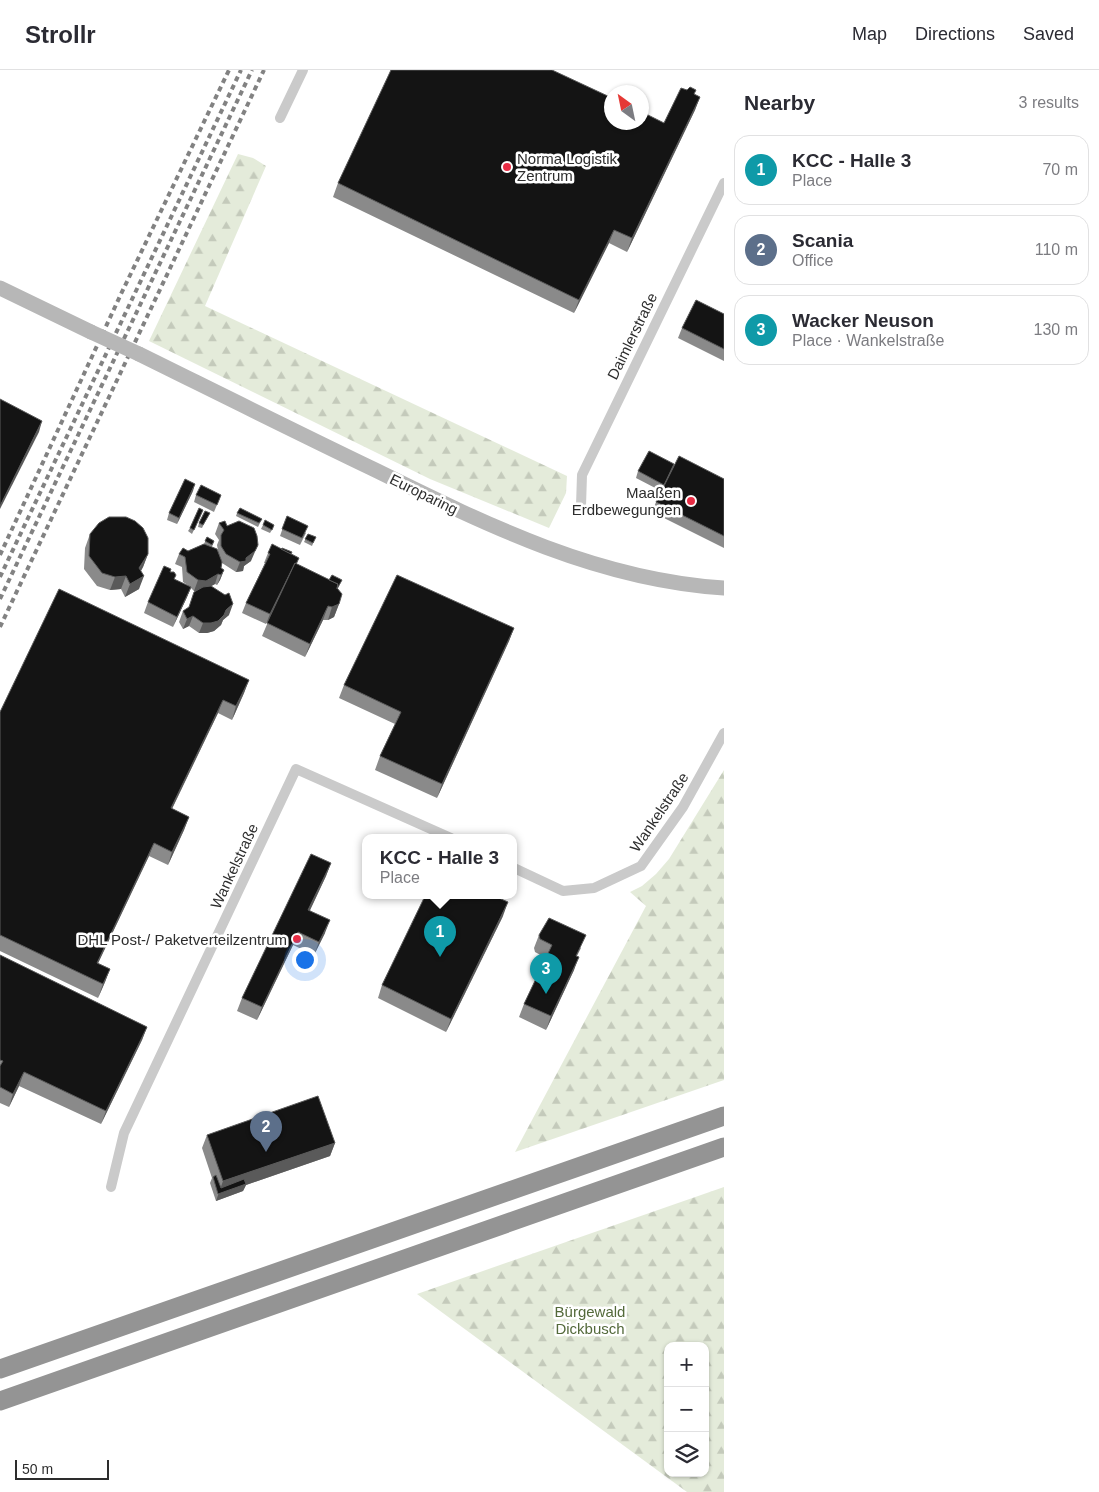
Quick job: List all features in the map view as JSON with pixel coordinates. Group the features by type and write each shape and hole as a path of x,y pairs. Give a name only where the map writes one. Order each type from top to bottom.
{"highway":[{"path":"0,1369 724,1116"},
{"path":"0,1401 724,1147"}],"street":[{"path":"280,118 303,70"},
{"name":"Daimlerstraße","path":"582,506 582,475 724,183"},
{"name":"Europaring","path":"0,288 139,354 423,494 536,545 578,560 653,580 724,588"},
{"name":"Wankelstraße","path":"517,869 563,891 594,888 641,866 683,807 724,733"},
{"name":"Wankelstraße","path":"111,1187 124,1133 296,770 441,834"}],"green space":[{"path":"238,154 253,158 266,166 205,306 567,476 566,493 549,528 430,479 149,341"},
{"path":"724,770 724,1080 515,1152 646,906 630,892 642,886 669,859"},
{"name":"Bürgewald Dickbusch","path":"724,1187 724,1492 687,1492 667,1477 709,1477 709,1342 664,1342 664,1475 417,1294"}],"building":[{"name":"Norma Logistik Zentrum","path":"391,70 552,70 604,94 604,130 649,130 649,116 664,123 681,88 687,90 690,87 696,90 694,94 700,97 632,238 614,230 579,300 338,183"},
{"path":"696,300 724,314 724,349 682,328"},
{"path":"0,399 42,421 0,506"},
{"path":"649,451 674,464 664,485 638,471"},
{"name":"Maaßen Erdbewegungen","path":"679,456 724,479 724,536 656,502"},
{"path":"185,479 195,484 179,518 169,513"},
{"path":"201,485 221,495 217,505 196,495"},
{"path":"199,508 203,510 194,530 190,528"},
{"path":"240,508 262,519 259,523 237,513"},
{"path":"205,511 210,513 203,525 199,523"},
{"path":"287,516 308,526 302,538 282,529"},
{"path":"109,517 126,517 135,521 143,528 148,538 148,554 139,568 144,576 130,584 126,576 115,577 102,573 89,556 90,534 99,523"},
{"path":"265,520 274,525 272,530 263,525"},
{"path":"225,521 227,526 239,521 254,528 258,545 255,551 246,558 246,561 240,562 226,554 221,546 221,535 224,530 219,523"},
{"path":"308,534 316,537 313,543 305,539"},
{"path":"207,537 214,541 212,545 205,541"},
{"path":"204,544 217,549 222,562 221,568 224,570 221,575 218,574 206,581 198,580 187,572 185,557 179,554 183,548 188,551"},
{"path":"272,544 299,558 270,614 246,603 270,554 268,553"},
{"path":"281,549 292,552 291,554"},
{"path":"295,563 338,584 337,588 342,594 339,604 332,607 328,606 310,644 267,623"},
{"path":"164,566 171,569 170,572 174,572 176,575 174,579 191,587 177,617 148,602"},
{"path":"332,575 342,580 337,589 338,584 329,580"},
{"path":"397,575 514,628 442,784 380,756 401,712 344,685"},
{"path":"211,586 225,595 229,593 233,604 218,621 203,623 193,616 187,619 183,611 189,607 194,592 203,587"},
{"path":"59,589 249,680 236,706 223,700 171,808 189,817 172,852 154,843 97,963 110,969 103,984 0,935 0,712"},
{"name":"DHL Post-/ Paketverteilzentrum","path":"311,854 331,863 308,910 330,920 319,942 298,932 262,1007 242,998"},
{"path":"424,899 501,899 508,902 451,1019 382,985"},
{"path":"549,918 586,935 576,956 579,957 551,1016 524,1004 552,945 540,939 539,935"},
{"path":"0,955 147,1027 106,1111 24,1072 13,1094 0,1087 0,1066 3,1061 0,1060"},
{"path":"318,1096 335,1143 223,1181 207,1135"},
{"path":"216,1175 221,1188 244,1179 246,1184 218,1194 213,1177"}],"railway":[{"path":"0,555 121,294 229,70"},
{"path":"0,577 241,70"},
{"path":"0,599 252,70"},
{"path":"0,627 264,70"}],"place":[{"name":"Norma Logistik Zentrum","path":"507,167"},
{"name":"Maaßen Erdbewegungen","path":"691,501"},
{"name":"DHL Post-/ Paketverteilzentrum","path":"297,939"},
{"name":"KCC - Halle 3","path":"440,957"},
{"name":"Wacker Neuson","path":"546,994"},
{"name":"Scania","path":"266,1152"}]}
